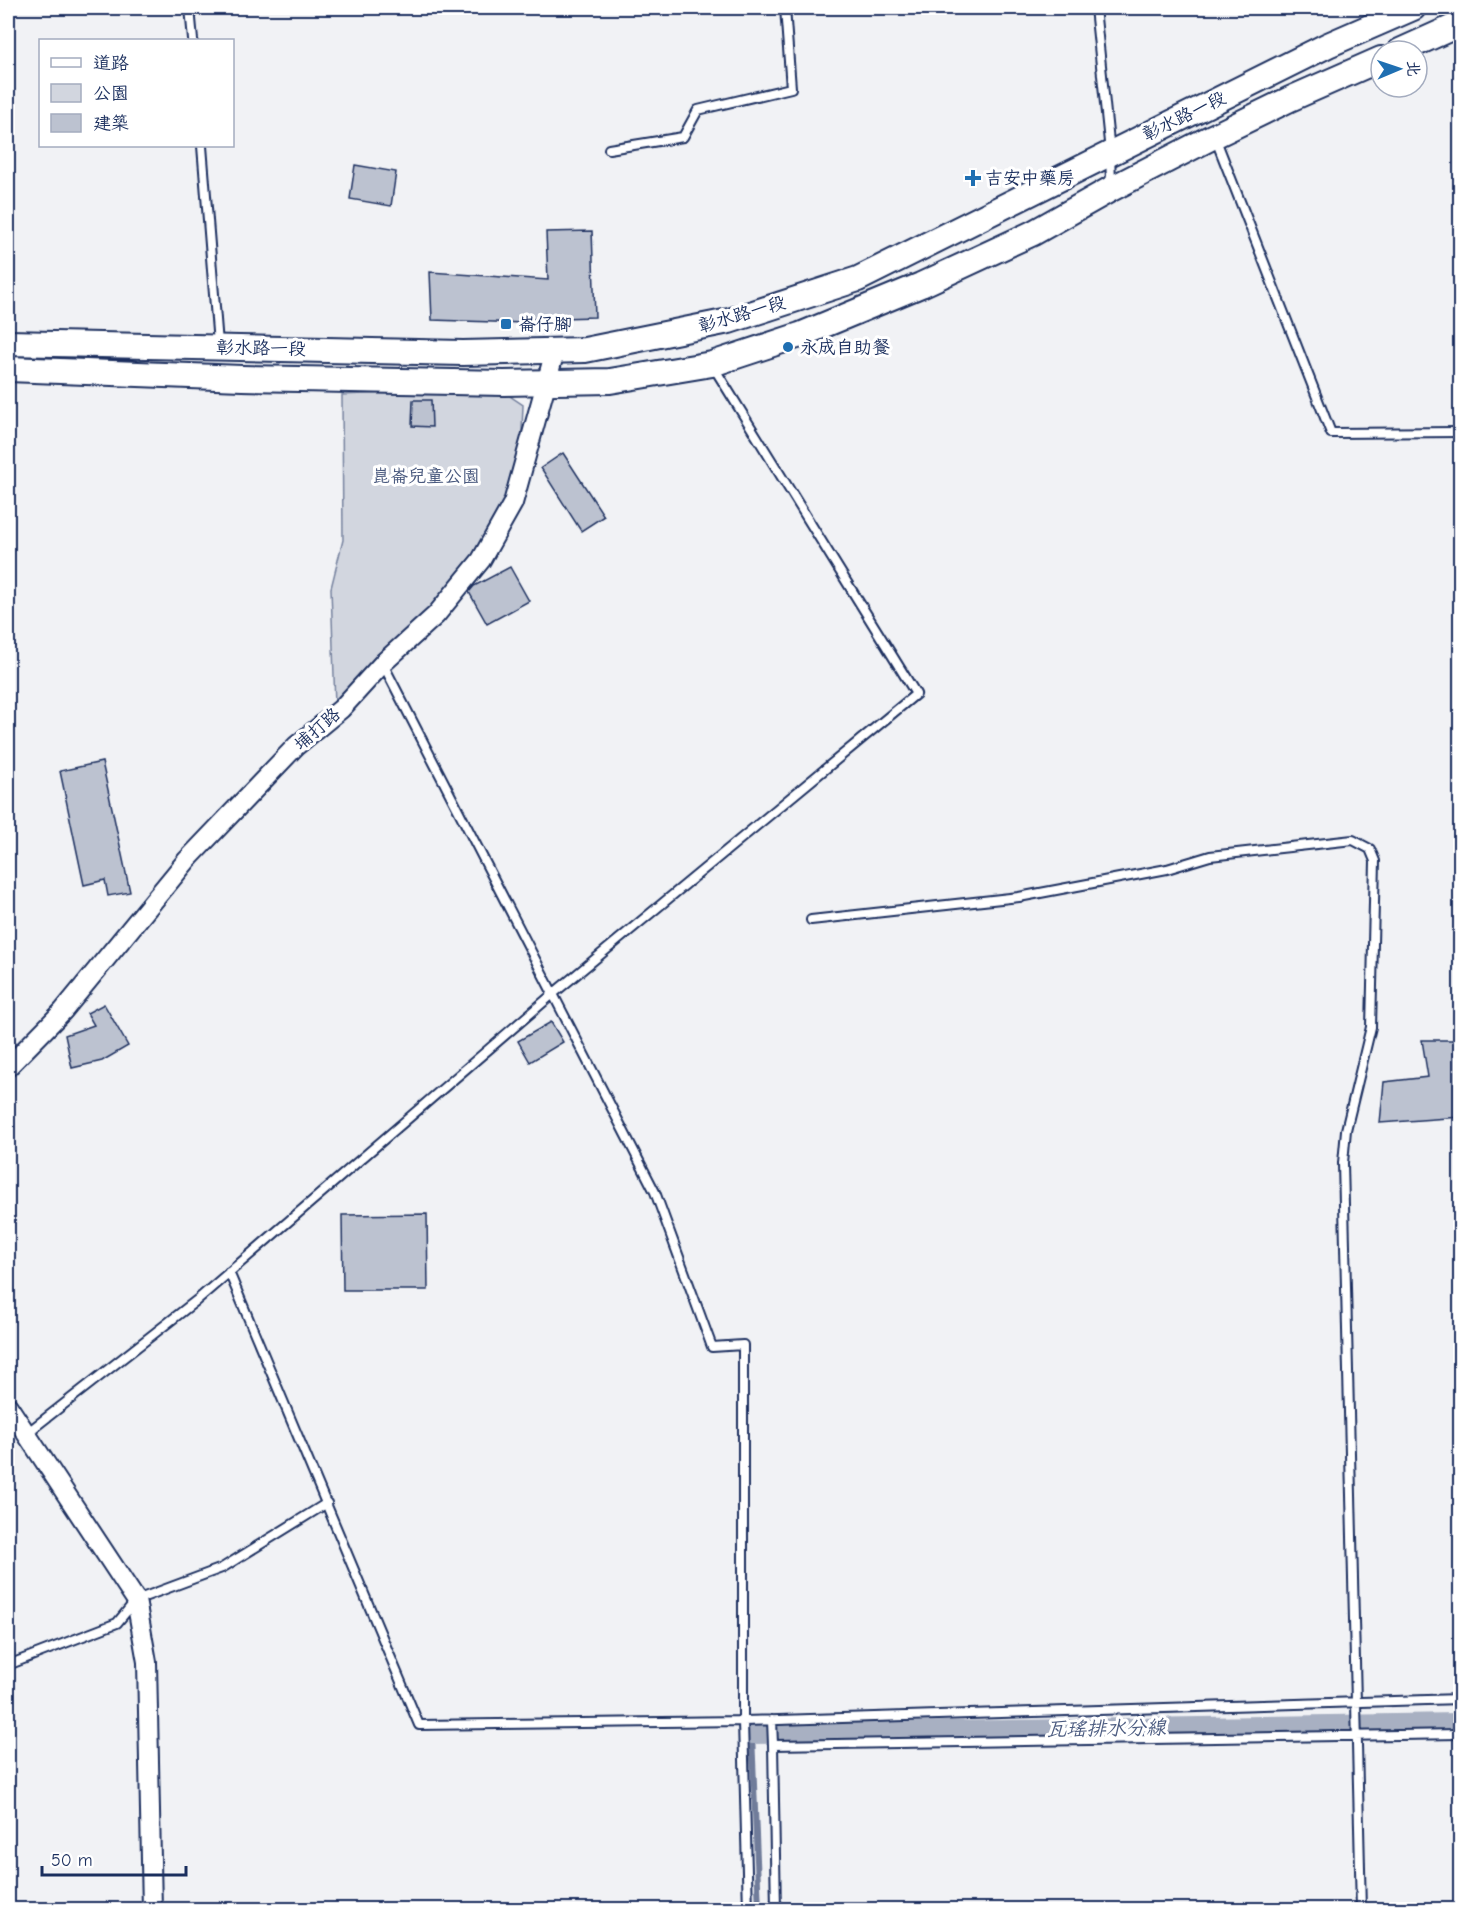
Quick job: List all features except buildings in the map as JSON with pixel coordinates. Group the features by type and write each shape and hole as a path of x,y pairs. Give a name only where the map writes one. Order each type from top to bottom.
{"main road":[{"name":"彰水路一段","path":"8,343 464,353 555,351 585,350 729,321 858,279 1328,45 1413,8"},
{"path":"1427,39 1461,24"},
{"name":"彰水路一段","path":"8,369 359,381 548,382 610,381 712,364 825,324 921,285 1033,233 1214,136 1369,64"},
{"path":"814,293 825,324"}],"street":[{"name":"埔打路","path":"8,1067 63,1011 188,860 296,746 341,709 383,663 436,615 481,560 513,502 555,351"},
{"path":"8,1406 136,1600 147,1662 152,1910"}],"lane":[{"path":"190,8 193,39"},
{"path":"609,149 683,137 698,110 791,88 785,8"},
{"path":"1095,8 1112,189"},
{"path":"1214,136 1331,433 1461,432"},
{"path":"202,147 218,347"},
{"path":"26,1434 197,1300 554,993 916,694 712,364"},
{"path":"383,663 655,1192 712,1347 743,1345 743,1721 748,1910"},
{"path":"811,920 1019,897 1167,869 1210,856 1353,840 1370,849 1375,861 1371,1027 1346,1130 1343,1163 1361,1910"},
{"path":"229,1272 419,1725 743,1721 1461,1699"},
{"path":"8,1665 117,1623 136,1600 222,1568 327,1503"},
{"path":"772,1720 776,1910"},
{"path":"772,1745 1461,1734"}],"green space":[{"name":"崑崙兒童公園","path":"498,388 523,405 521,454 507,505 478,556 439,603 335,705 331,588 343,540 342,395"}],"waterway":[{"name":"瓦瑤排水分線","path":"752,1734 1460,1723"},
{"path":"752,1734 759,1910"}],"place":[{"name":"吉安中藥房","path":"973,178"},
{"name":"崙仔腳","path":"506,324"},
{"name":"永成自助餐","path":"788,347"}]}
